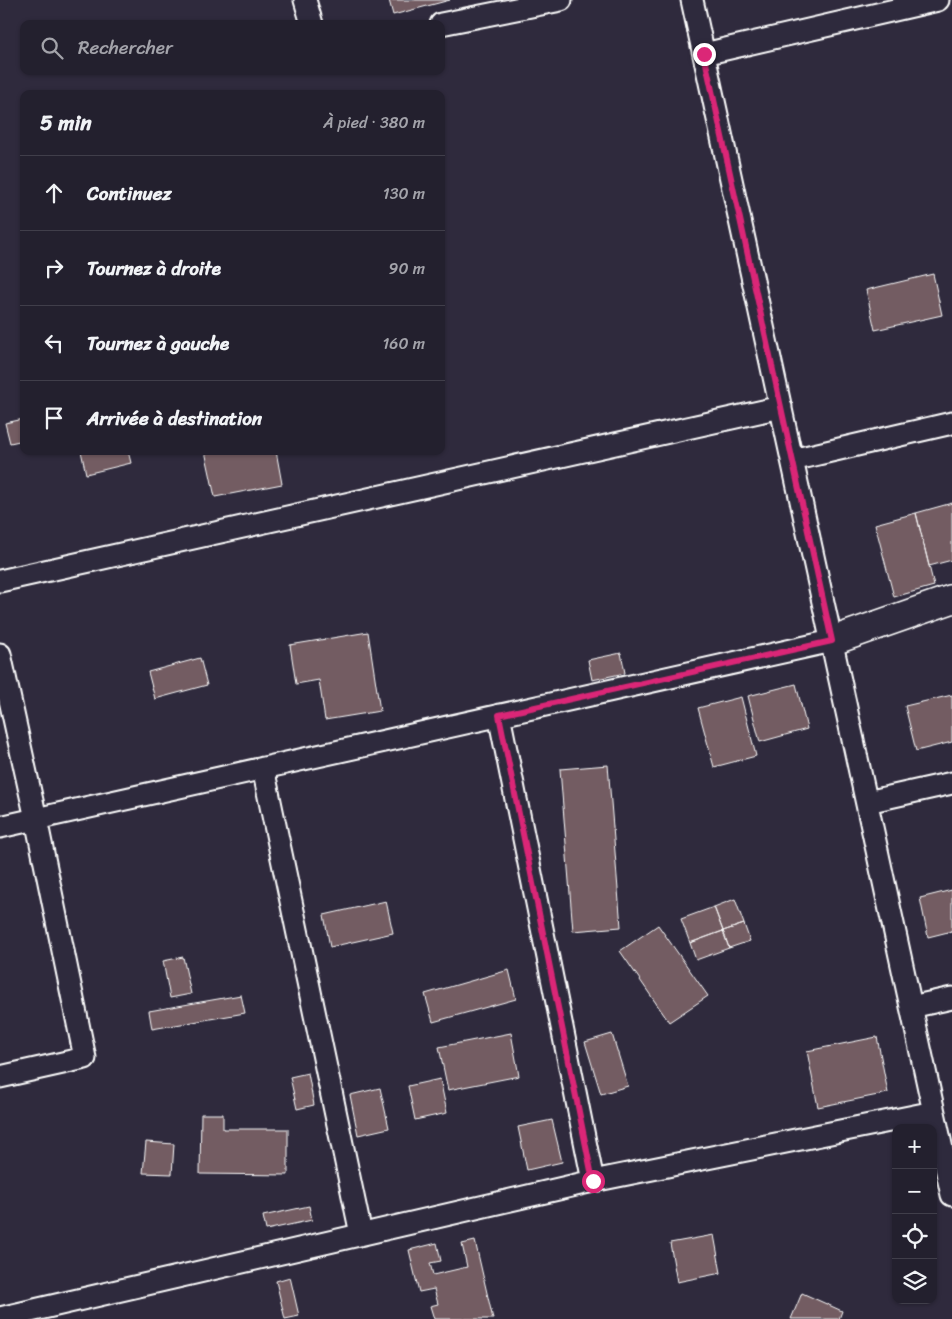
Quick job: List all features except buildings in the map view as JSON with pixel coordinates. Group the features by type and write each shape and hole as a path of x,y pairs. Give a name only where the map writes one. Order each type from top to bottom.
{"street":[{"path":"305,0 311,20"},
{"path":"445,23 561,0"},
{"path":"692,0 952,1195"},
{"path":"704,54 938,0"},
{"path":"0,581 781,407"},
{"path":"792,460 952,423"},
{"path":"0,827 832,641 952,599"},
{"path":"0,654 85,1058 0,1077"},
{"path":"499,715 593,1181"},
{"path":"263,768 361,1234"},
{"path":"866,802 952,783"},
{"path":"911,1007 952,998"},
{"path":"0,1318 593,1181 934,1112"}],"route":[{"path":"593,1181 499,715 832,641 704,54"}]}
